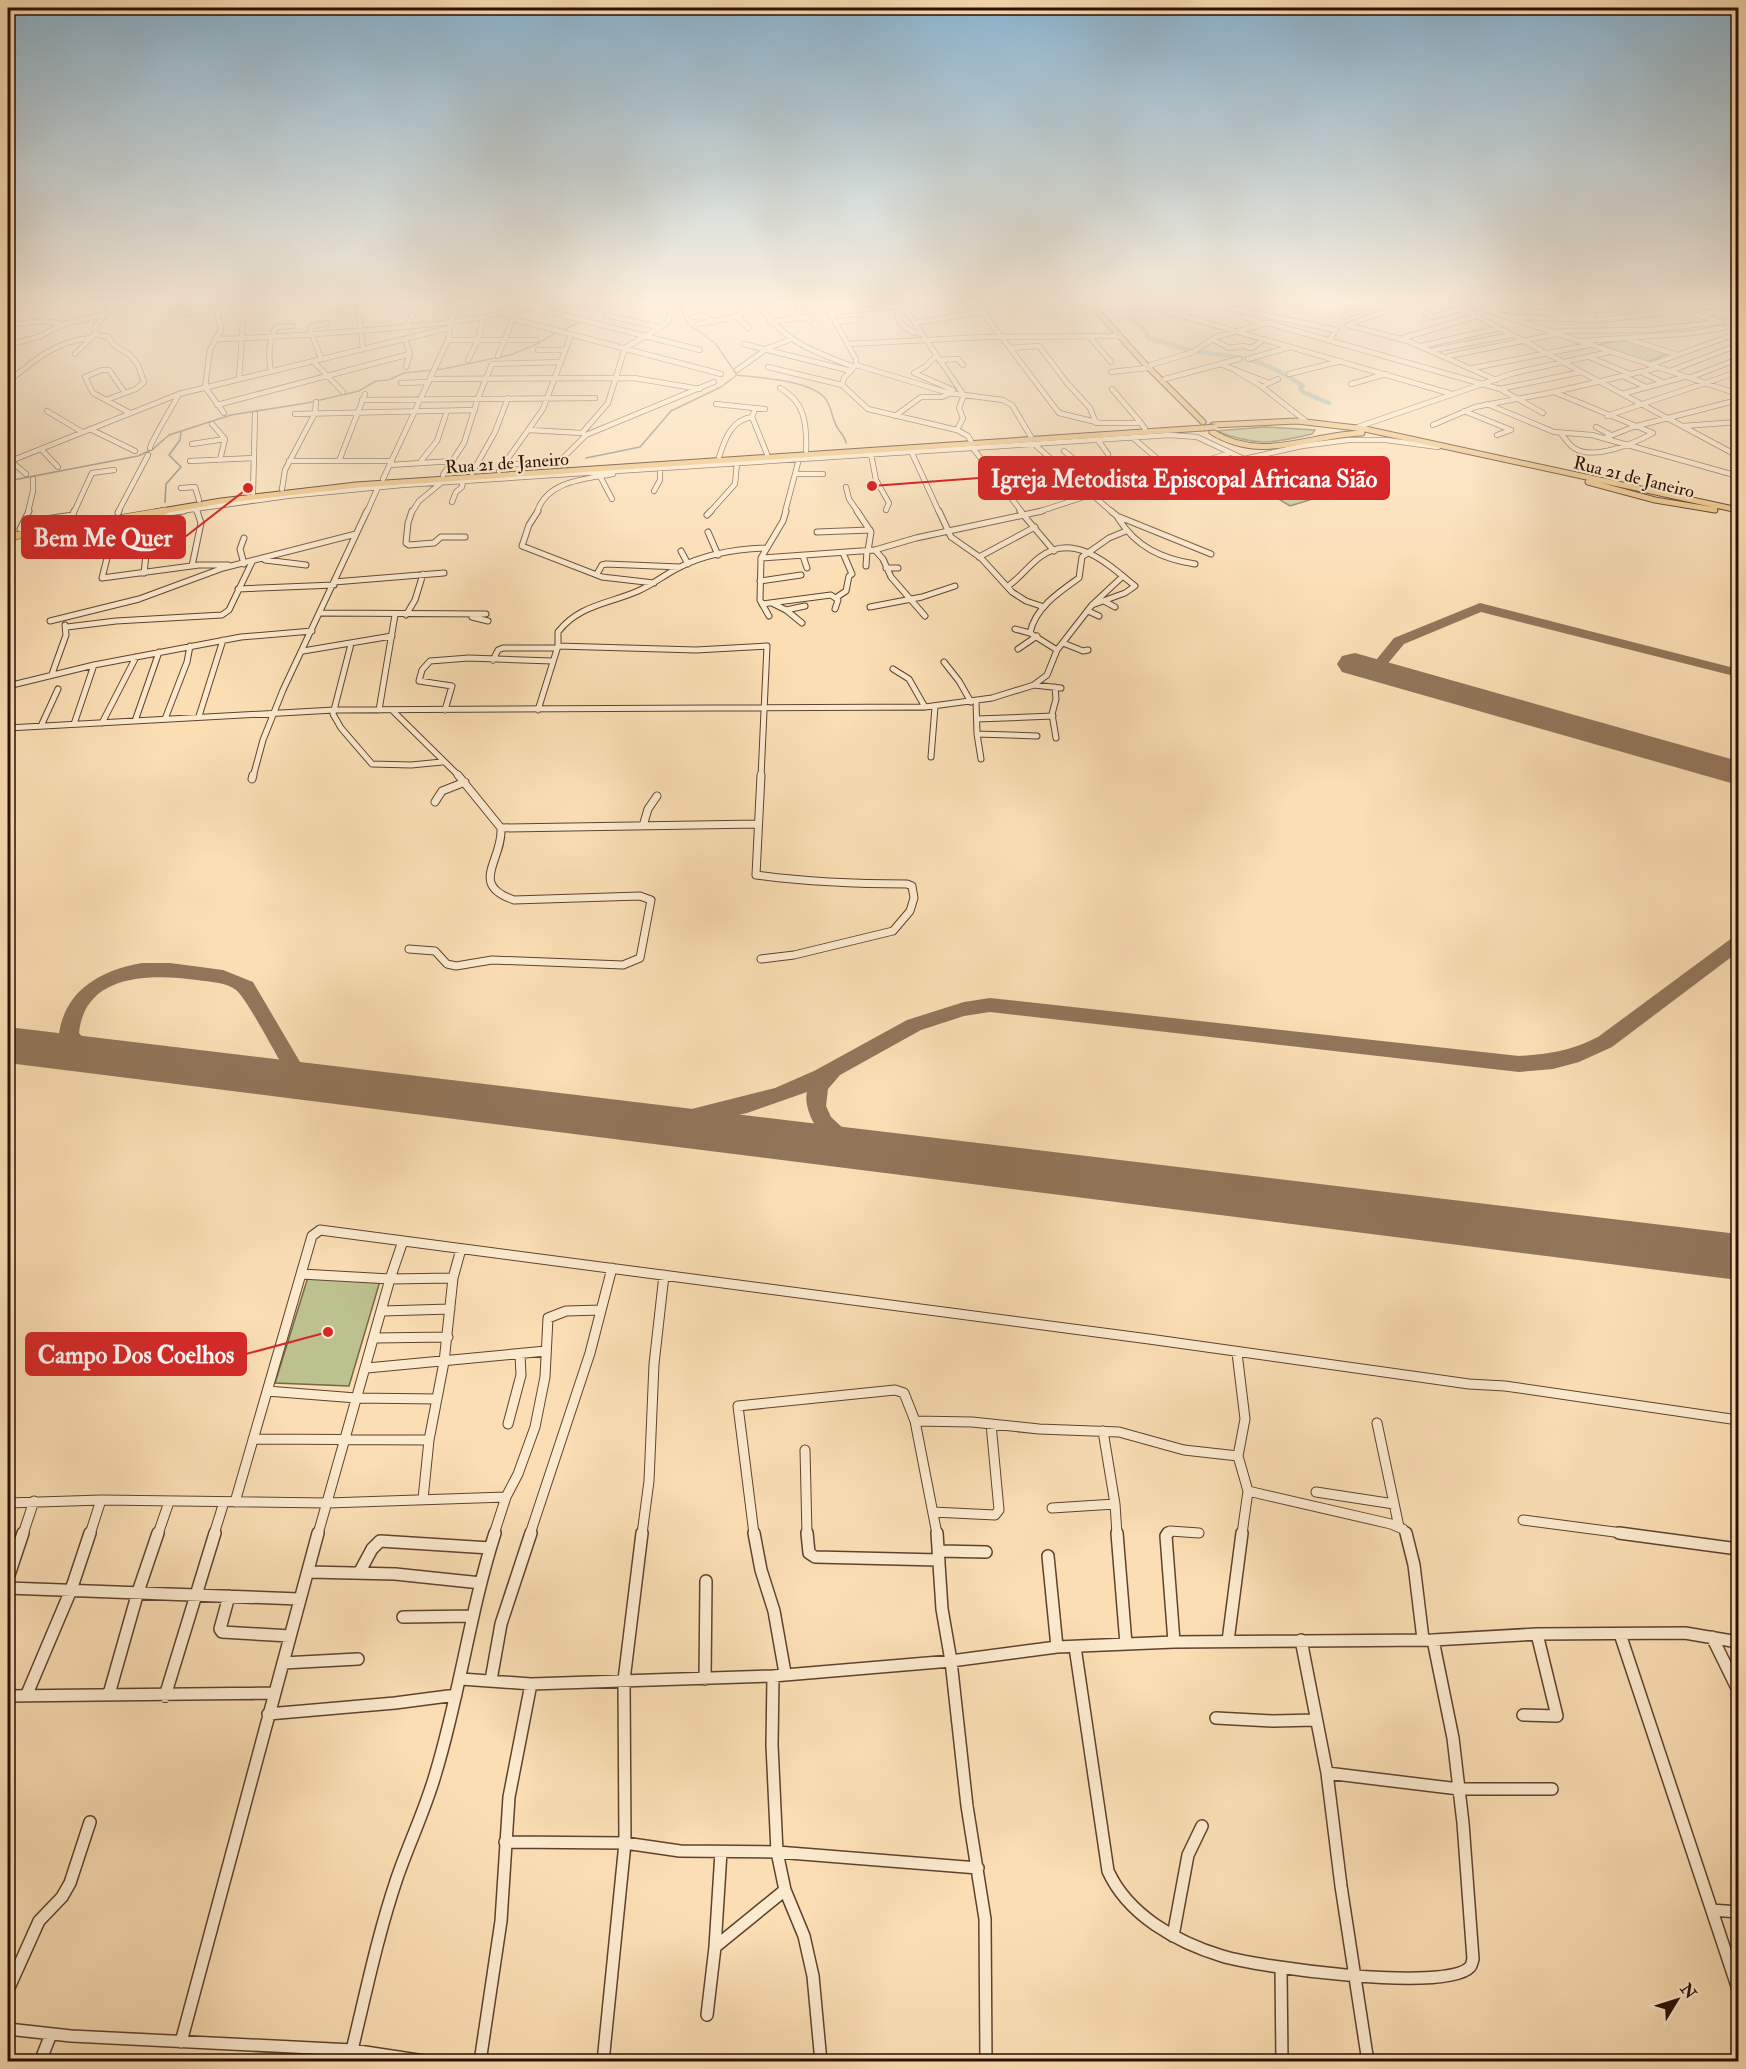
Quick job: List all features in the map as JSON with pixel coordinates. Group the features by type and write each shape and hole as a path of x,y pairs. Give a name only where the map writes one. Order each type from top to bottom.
{"main road":[{"path":"1175,399 1190,417 1190,423 1179,427"},
{"path":"1178,399 1203,425"},
{"path":"1187,399 1208,418 1217,422 1306,426 1316,428 1321,432 1296,441 1263,446 1236,442 1214,429"},
{"name":"Rua 21 de Janeiro","path":"375,485 1203,425 1214,429 1242,424 1307,422 1358,427 1509,459 1686,506 1738,512"},
{"name":"Rua 21 de Janeiro","path":"1242,424 1286,423 1332,426 1602,483 1691,499 1738,512"},
{"name":"Rua 21 de Janeiro","path":"8,531 72,518 199,500 383,479 443,479 472,473 499,471 971,444 1143,426 1203,425"},
{"path":"1214,429 1233,443 1262,447 1277,447 1344,433 1361,433 1438,447"},
{"path":"1344,433 1351,437 1348,440"},
{"path":"1602,483 1636,489 1642,493 1634,494 1602,483"},
{"path":"8,539 221,501 375,485"},
{"path":"1686,506 1667,501 1662,497 1691,499"}],"street":[{"path":"103,399 130,413"},
{"path":"106,400 110,399"},
{"path":"26,474 9,461 167,399"},
{"path":"150,448 150,443 166,421 177,399"},
{"path":"213,399 224,413"},
{"path":"217,405 242,399"},
{"path":"339,460 362,400 404,399"},
{"path":"383,479 420,399"},
{"path":"465,537 441,537 434,543 409,545 406,543 406,531 412,507 443,479 468,432 478,399"},
{"path":"472,473 495,432 508,399"},
{"path":"499,471 506,465 547,399"},
{"path":"506,465 560,460 571,452 609,399"},
{"path":"529,430 584,434 675,399"},
{"path":"796,399 806,424 806,452"},
{"path":"857,399 868,409 957,430 968,436 996,481 1054,550"},
{"path":"895,416 919,399"},
{"path":"957,430 963,418 959,408 963,399"},
{"path":"986,399 1007,402 1021,417 1031,437"},
{"path":"1048,399 1059,413 1096,423 1143,426"},
{"path":"1081,399 1090,408 1096,423"},
{"path":"1119,399 1143,426"},
{"path":"1275,399 1307,422"},
{"path":"1358,427 1439,399"},
{"path":"1433,425 1464,411 1487,404 1518,399 1543,414"},
{"path":"1561,434 1575,449 1587,453 1654,434 1568,399"},
{"path":"1631,399 1737,454"},
{"path":"1606,416 1659,399"},
{"path":"1605,438 1633,427 1738,400"},
{"path":"282,489 289,461 315,413 316,402"},
{"path":"716,404 765,410"},
{"path":"1487,404 1517,419 1561,434 1579,432 1605,438 1738,476"},
{"path":"295,414 475,410"},
{"path":"755,410 752,417 767,454"},
{"path":"47,411 82,432"},
{"path":"421,461 437,441 447,411"},
{"path":"1464,411 1511,430 1497,435"},
{"path":"252,493 255,414"},
{"path":"719,457 733,426 742,418 752,417"},
{"path":"1683,426 1738,422"},
{"path":"212,424 225,439"},
{"path":"1596,427 1611,435"},
{"path":"90,429 135,451"},
{"name":"Rua 21 de Janeiro","path":"8,539 196,509 375,485 443,479 463,481 621,471 911,451 971,444 1034,444 1188,435 1244,459 1309,445 1348,440"},
{"path":"1132,437 1167,467"},
{"path":"220,460 225,439"},
{"path":"192,444 225,439"},
{"path":"1097,440 1108,454"},
{"path":"1348,440 1386,440 1438,447"},
{"path":"1034,444 1117,516 1210,554"},
{"path":"40,448 58,467"},
{"path":"911,451 948,532 955,541 979,557 1008,586 1011,592 1044,607"},
{"path":"1064,451 1079,463 1080,470 1102,499"},
{"path":"1195,464 1230,453"},
{"path":"871,454 876,480 889,503 886,510"},
{"path":"118,513 148,455"},
{"path":"190,461 254,458"},
{"path":"769,616 762,603 761,558 783,521 800,459"},
{"path":"289,461 339,460 391,463 453,461"},
{"path":"706,515 735,484 737,463"},
{"path":"654,491 660,480 660,468"},
{"path":"1730,474 1738,469"},
{"path":"86,470 90,476"},
{"path":"25,522 72,518 90,476 95,472 114,470"},
{"path":"621,471 601,478 575,481 553,489 550,495 541,500 538,511 521,544 602,577 654,583"},
{"path":"796,474 823,474"},
{"path":"20,529 25,522 35,488 33,478"},
{"path":"601,478 612,499"},
{"path":"452,502 456,492 462,487 463,481"},
{"path":"252,779 273,714 334,584 375,485"},
{"path":"182,488 195,487 199,500"},
{"path":"846,487 848,497 862,514 872,536 866,567"},
{"path":"761,558 870,550 1025,515 1114,487"},
{"path":"192,566 201,523 196,509"},
{"path":"1117,516 1126,531 1159,557 1177,563 1195,564"},
{"path":"979,557 1035,527"},
{"path":"817,532 870,530"},
{"path":"1034,634 1031,626 1044,607 1079,578 1081,559 1113,536 1126,531"},
{"path":"708,532 718,555"},
{"path":"109,550 102,578 192,566 244,564 356,534"},
{"path":"244,538 240,549 244,564"},
{"path":"762,603 818,596 837,597 846,591 849,576 852,574 839,545"},
{"path":"956,549 964,547"},
{"path":"1008,586 1041,556 1054,550 1072,547 1090,552 1135,586 1090,608"},
{"path":"538,710 557,647 558,632 572,615 580,610 635,592 688,564 747,548 767,548"},
{"path":"870,550 883,559 896,584 925,616"},
{"path":"681,551 688,564"},
{"path":"144,573 146,555"},
{"path":"802,556 807,568"},
{"path":"260,560 306,565"},
{"path":"67,627 116,621 219,615 229,610 252,562"},
{"path":"597,574 602,565 606,564 680,567"},
{"path":"50,621 62,620 160,593 232,566"},
{"path":"886,568 898,567"},
{"path":"238,589 334,584 444,573"},
{"path":"406,615 415,600 423,574"},
{"path":"760,581 801,575"},
{"path":"8,728 334,710 935,707 973,702 1034,685 1047,675 1063,643 1090,608 1122,577"},
{"path":"870,607 929,595 954,586"},
{"path":"834,609 838,605 837,597"},
{"path":"1104,601 1115,607"},
{"path":"771,602 786,610 801,623"},
{"path":"786,610 805,606"},
{"path":"1090,608 1099,616"},
{"path":"321,613 486,614"},
{"path":"379,711 395,615"},
{"path":"467,615 488,621"},
{"path":"62,620 67,627"},
{"path":"52,674 67,627"},
{"path":"1015,629 1034,634 1058,650"},
{"path":"8,686 94,665 223,640 246,636 312,632"},
{"path":"1018,649 1034,634"},
{"path":"303,651 392,636"},
{"path":"199,716 223,640"},
{"path":"1063,643 1083,651 1088,650"},
{"path":"351,644 334,710 341,728 372,764 411,765 442,762"},
{"path":"165,719 187,663 190,646"},
{"path":"493,660 498,650 502,648 696,650 767,646 755,872 760,877 853,884 907,884 914,889 911,909 901,925 893,931 794,955 761,959"},
{"path":"135,721 159,652"},
{"path":"102,723 136,657"},
{"path":"445,710 452,686 448,683 419,681 424,666 432,661 441,659 552,661"},
{"path":"944,662 973,702 981,759"},
{"path":"74,724 94,665"},
{"path":"894,669 916,689 925,707"},
{"path":"1034,685 1058,688 1053,716 1056,738"},
{"path":"41,726 58,689"},
{"path":"931,757 935,707"},
{"path":"392,710 442,762 465,782 501,828 500,843 489,870 489,881 498,894 514,900 640,896 651,900 640,958 630,964 615,966 492,960 456,966 447,964 435,951 409,949"},
{"path":"977,719 1053,716"},
{"path":"977,734 1036,736"},
{"path":"435,802 442,791 465,782"},
{"path":"643,826 648,808 657,796"},
{"path":"501,828 758,824"},
{"path":"165,1696 196,1594 253,1439 312,1236 320,1230 1149,1339 1469,1384 1505,1386 1738,1419"},
{"path":"181,2042 299,1599 309,1572 390,1279 404,1241"},
{"path":"423,1500 429,1440 448,1337 453,1278 461,1249"},
{"path":"491,1680 501,1624 587,1364 612,1268"},
{"path":"301,1274 390,1279 453,1278"},
{"path":"603,2061 625,1844 624,1680 649,1481 654,1364 664,1275"},
{"path":"383,1311 450,1309"},
{"path":"352,2050 378,1941 397,1879 436,1773 461,1679 490,1548 506,1497 518,1474 532,1437 545,1377 547,1323 551,1315 601,1310"},
{"path":"375,1338 448,1337"},
{"path":"366,1368 546,1351"},
{"path":"1228,1641 1248,1491 1238,1456 1245,1433 1245,1419 1237,1353"},
{"path":"508,1424 521,1375 520,1355"},
{"path":"821,2061 813,1976 804,1936 785,1890 777,1852 772,1745 779,1675 774,1611 761,1570 749,1507 738,1406 894,1390 904,1393 908,1399 915,1421 933,1512 939,1556 942,1609 951,1661 967,1806 986,1933 986,2061"},
{"path":"267,1391 356,1398 437,1399"},
{"path":"915,1421 1119,1432 1195,1452 1238,1456"},
{"path":"1377,1423 1399,1527"},
{"path":"933,1512 998,1514 991,1424"},
{"path":"1103,1431 1114,1504 1126,1644"},
{"path":"253,1439 429,1440"},
{"path":"805,1450 807,1547 809,1553 815,1557 939,1556 986,1552"},
{"path":"1075,1647 1108,1871 1112,1885 1143,1914 1173,1936 1223,1957 1281,1970 1356,1977 1434,1977 1464,1971 1471,1966 1473,1959 1453,1738 1428,1640 1406,1532 1399,1527 1248,1491"},
{"path":"1316,1492 1394,1504"},
{"path":"8,1503 101,1500 328,1503 506,1497"},
{"path":"27,1694 70,1590 101,1500"},
{"path":"8,1578 34,1501"},
{"path":"109,1694 138,1593 169,1502"},
{"path":"1052,1508 1114,1504"},
{"path":"1523,1520 1738,1549"},
{"path":"1174,1642 1166,1536 1170,1531 1199,1533"},
{"path":"359,1573 372,1549 380,1541 490,1548"},
{"path":"1048,1556 1057,1647"},
{"path":"309,1572 395,1574 481,1583"},
{"path":"705,1679 706,1581"},
{"path":"8,1588 299,1599"},
{"path":"229,1596 220,1629 222,1632 290,1636"},
{"path":"403,1617 473,1617"},
{"path":"461,1679 531,1684 705,1679 951,1661 1057,1647 1174,1642 1428,1640 1537,1634 1685,1633 1738,1642"},
{"path":"1522,1715 1557,1716 1537,1634"},
{"path":"1620,1634 1738,1989"},
{"path":"1712,1637 1738,1690"},
{"path":"1301,1640 1328,1773 1341,1886 1368,2061"},
{"path":"283,1663 358,1659"},
{"path":"480,2061 501,1921 509,1797 531,1684"},
{"path":"8,1696 274,1693"},
{"path":"268,1714 395,1703 456,1695"},
{"path":"1216,1719 1316,1720"},
{"path":"1328,1773 1459,1789 1552,1788"},
{"path":"8,1990 39,1921 62,1897 70,1883 90,1822"},
{"path":"1173,1936 1188,1855 1203,1826"},
{"path":"505,1842 625,1844 680,1851 777,1852 978,1868"},
{"path":"707,2015 716,1947 721,1852"},
{"path":"716,1947 785,1890"},
{"path":"1712,1910 1738,1912"},
{"path":"1281,1970 1282,2061"},
{"path":"8,2029 181,2042 352,2050 416,2061 430,2061"},
{"path":"40,2061 51,2034"}],"green space":[{"path":"1265,427 1315,430 1312,434 1263,442 1242,439 1216,431"},
{"path":"1313,472 1342,490 1290,506 1257,486"},
{"path":"308,1277 380,1281 349,1386 275,1383"}],"waterway":[{"path":"8,481 138,456 153,449 169,435 231,415 326,399"},
{"path":"586,458 640,447 671,411 697,399"},
{"path":"826,399 846,443"},
{"path":"1318,399 1329,403"},
{"path":"165,502 166,484 181,467 169,455 180,440 181,432"}],"taxiway":[{"path":"1375,670 1399,641 1480,607 1738,673"},
{"path":"656,1126 747,1105 782,1094 821,1076 914,1025 964,1009 990,1005 1519,1064 1553,1061 1579,1055 1605,1042 1738,943"},
{"path":"95,1055 78,1047 69,1034 73,1012 85,996 113,978 133,971 156,969 177,971 223,977 246,987 300,1079"},
{"path":"832,1072 819,1087 816,1106 830,1131 852,1149"}],"runway":[{"path":"1355,664 1738,773"},
{"path":"8,1045 1738,1257"}],"place":[{"name":"Igreja Metodista Episcopal Africana Sião","path":"872,486"},
{"name":"Bem Me Quer","path":"248,488"},
{"name":"Campo Dos Coelhos","path":"328,1332"}]}
